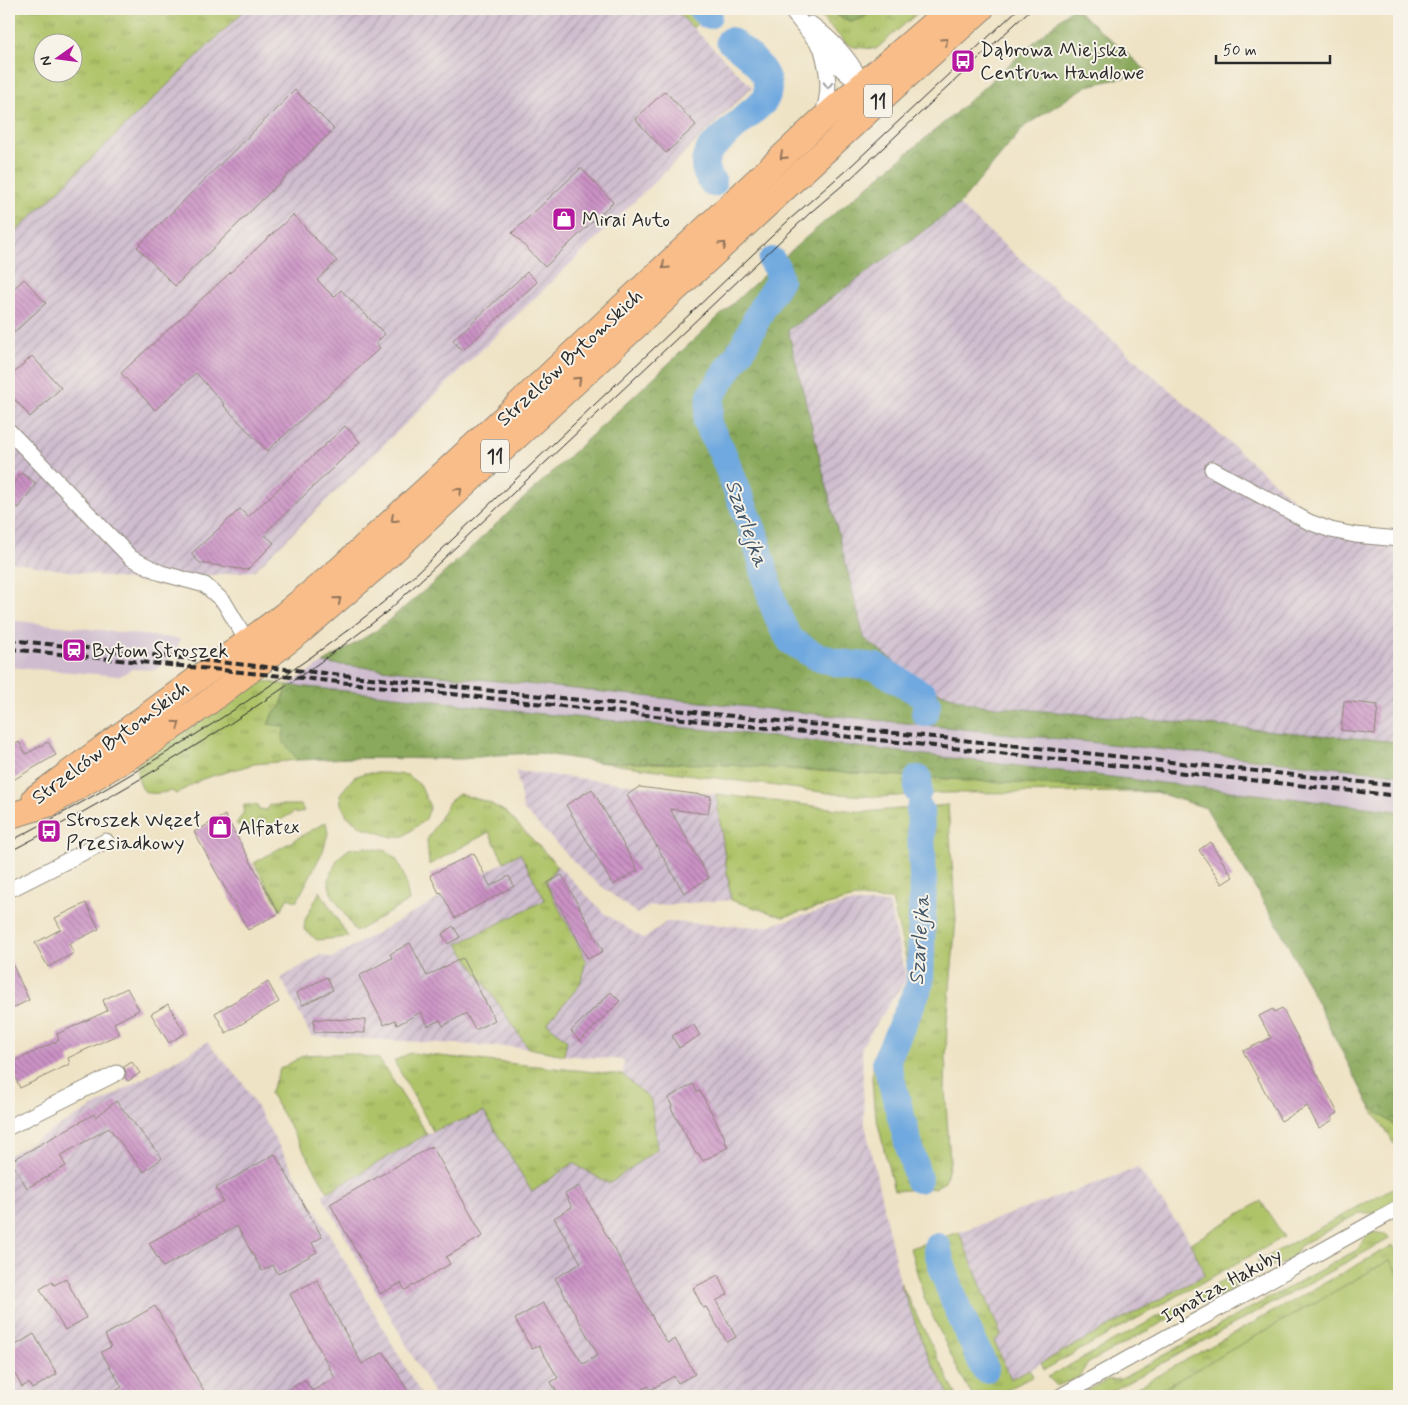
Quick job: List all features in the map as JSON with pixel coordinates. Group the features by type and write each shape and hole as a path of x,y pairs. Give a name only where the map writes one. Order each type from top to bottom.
{"highway":[{"name":"Strzelców Bytomskich","path":"848,130 950,9"},
{"name":"Strzelców Bytomskich","path":"12,816 67,773 284,614 340,569 862,84 902,65 981,9"},
{"name":"11","path":"12,816 49,804 137,752 206,704 301,631 377,566 848,130"}],"street":[{"path":"791,9 834,61 862,84"},
{"path":"791,9 818,30 847,58 862,84 860,106 848,130"},
{"path":"819,122 827,102 829,82 821,47"},
{"path":"847,58 866,64 902,65"},
{"path":"9,430 131,558 161,573 205,584 224,602 248,641"},
{"path":"1212,469 1301,518 1331,530 1355,535 1399,539"},
{"path":"9,890 106,841"},
{"path":"9,1127 117,1074"},
{"name":"Ignatza Hakuby","path":"1061,1396 1399,1208"}],"shaded area":[{"path":"246,9 674,9 752,87 254,571 142,582 9,562 9,238"},
{"path":"959,205 1324,526 1399,535 1399,742 977,705 929,689 864,638 788,330"},
{"path":"9,620 180,639 177,650 156,670 132,669 120,676 9,667"},
{"path":"323,663 1399,774 1399,811 739,733 523,712 288,685"},
{"path":"516,771 716,794 731,900 650,906 637,914 587,875 523,809"},
{"path":"520,853 545,900 458,944 528,1048 311,1036 281,978 320,955 332,958"},
{"path":"557,865 604,913 644,939 666,922 763,927 849,903 889,903 906,979 862,1046 864,1120 900,1282 927,1354 950,1396 435,1396 322,1195 427,1134 484,1111 532,1192 651,1100 623,1075 624,1060 564,1055 567,1040 547,1023 580,985 586,960 546,882"},
{"path":"207,1042 243,1083 422,1396 9,1396 9,1155"},
{"path":"1138,1168 1191,1243 1205,1275 1011,1380 994,1341 1000,1335 959,1232"}],"green space":[{"path":"9,9 246,9 9,238"},
{"path":"674,9 712,9 693,28"},
{"path":"813,9 922,9 876,49 854,47 847,44"},
{"path":"829,9 874,9 868,15 852,22 837,16"},
{"path":"1071,9 1076,9 1148,72 1087,86 1025,126 959,205 788,330 864,638 929,689 977,705 1399,742 1399,774 323,663 377,630 431,585 755,283 810,234 952,116"},
{"path":"250,679 288,685 280,708 273,713 269,723 285,727 282,740 298,760 254,764 202,779 176,794 172,791 148,793 144,791 139,781 135,764"},
{"path":"288,685 523,712 739,733 1399,811 1399,1129 1369,1105 1280,929 1206,808 1155,792 712,764 597,762 538,753 462,759 353,758 298,760 282,740 285,727 268,724 273,713 280,708"},
{"path":"597,762 712,764 1155,792 942,793 881,797 836,794"},
{"path":"365,773 407,775 420,785 430,807 426,819 404,836 392,837 362,827 347,816 341,804 340,794 354,777"},
{"path":"459,794 488,802 507,813 557,865 546,883 586,960 580,985 547,1023 567,1040 564,1055 528,1048 458,944 545,900 520,853 504,862 489,832 429,865 427,840 449,802"},
{"path":"716,794 863,812 948,805 956,920 947,1023 945,1089 950,1162 945,1182 934,1188 894,1191 874,1107 872,1078 874,1054 911,979 892,900 854,898 783,917 731,900"},
{"path":"244,805 258,805 258,809 268,810 269,805 301,805 304,811 297,814 295,812 257,832 236,824 243,814"},
{"path":"326,822 328,833 323,851 297,901 287,898 281,911 254,863"},
{"path":"366,847 386,851 396,860 403,873 409,901 356,932 331,893 328,880 338,858 349,849"},
{"path":"320,891 348,937 317,940 304,930 305,920"},
{"path":"348,1053 379,1059 427,1134 328,1192 270,1093 280,1069 304,1055"},
{"path":"410,1053 623,1075 651,1100 657,1149 609,1184 573,1163 532,1192 484,1112 433,1131 394,1061"},
{"path":"1369,1105 1399,1129 1399,1151"},
{"path":"1398,1185 1398,1196 1383,1210 1374,1213 1359,1213 1300,1246 1292,1259 1279,1265 1267,1266 1257,1262"},
{"path":"1261,1201 1284,1237 1044,1370 1041,1363 1205,1275 1191,1243"},
{"path":"959,1232 1001,1335 994,1341 1011,1379 1029,1369 1033,1376 996,1396 973,1396 959,1372 925,1300 910,1248"},
{"path":"1374,1232 1386,1234 1389,1239 1103,1396 1077,1396 1106,1380 1121,1379 1357,1250 1367,1236"},
{"path":"1393,1245 1399,1258 1399,1275 1390,1260 1150,1396 1121,1396"},
{"path":"1390,1260 1399,1275 1399,1396 1150,1396"},
{"path":"1239,1272 1235,1285 1225,1296 1216,1299 1205,1299 1087,1364 1079,1377 1057,1386 1048,1377"},
{"path":"900,1282 957,1396 950,1396 927,1354"}],"building":[{"path":"295,90 334,129 175,286 137,247"},
{"path":"665,91 696,125 666,153 635,119"},
{"path":"581,168 613,202 545,267 512,233"},
{"path":"293,215 337,261 317,280 334,297 341,290 385,334 376,343 380,348 267,451 224,406 196,373 155,410 121,373"},
{"path":"527,272 537,282 462,351 453,340"},
{"path":"24,279 46,303 9,337 9,293"},
{"path":"32,356 61,388 30,417 9,393 9,378"},
{"path":"345,426 360,442 264,534 274,543 247,570 200,563 191,554 240,509 248,517"},
{"path":"21,473 36,483 19,508 9,501 9,491"},
{"path":"1344,701 1378,705 1375,734 1341,730"},
{"path":"19,742 26,754 48,742 56,755 13,780 9,773 9,748"},
{"path":"639,787 711,796 708,814 670,809 709,878 684,893 627,795"},
{"path":"592,789 638,870 613,885 566,805"},
{"path":"225,815 279,913 248,930 194,832"},
{"path":"1210,842 1233,877 1222,884 1199,850"},
{"path":"474,853 490,886 509,876 514,886 455,918 430,875"},
{"path":"562,875 603,951 588,959 547,883"},
{"path":"86,903 99,929 69,944 74,953 48,967 35,943 61,929 55,918"},
{"path":"453,926 460,937 448,944 442,934"},
{"path":"410,943 427,976 462,958 495,1020 475,1030 466,1013 443,1026 440,1020 428,1026 421,1012 397,1025 395,1020 384,1025 359,976 392,958 390,954"},
{"path":"9,957 29,1000 9,1010"},
{"path":"327,977 333,990 303,1005 296,993"},
{"path":"268,982 279,1002 226,1033 215,1013"},
{"path":"127,988 139,1010 114,1023 119,1034 68,1058 70,1064 20,1088 9,1064 59,1040 57,1034 107,1011 103,1000"},
{"path":"611,992 620,1001 580,1041 571,1031"},
{"path":"168,1004 185,1033 169,1043 151,1014"},
{"path":"1282,1008 1338,1113 1331,1117 1333,1120 1319,1128 1307,1106 1281,1121 1243,1051 1271,1038 1259,1016 1273,1009 1274,1012"},
{"path":"314,1019 365,1020 365,1033 314,1032"},
{"path":"693,1024 700,1035 679,1048 672,1036"},
{"path":"132,1062 140,1073 128,1081 125,1077 124,1067"},
{"path":"693,1084 697,1092 700,1091 728,1147 703,1161 698,1153 696,1154 671,1108 672,1106 668,1098"},
{"path":"116,1101 162,1158 144,1172 109,1128 60,1156 66,1166 27,1188 11,1161 94,1114 96,1117"},
{"path":"432,1146 483,1236 446,1257 450,1264 405,1290 401,1283 380,1294 330,1204"},
{"path":"275,1154 322,1237 312,1243 317,1252 278,1274 273,1265 262,1271 237,1226 163,1267 149,1243 223,1201 216,1188"},
{"path":"579,1186 667,1343 675,1339 695,1374 678,1383 674,1376 650,1390 648,1386 630,1396 559,1396 551,1382 558,1378 539,1346 532,1349 515,1319 543,1303 583,1364 598,1355 555,1278 581,1263 554,1218 572,1207 565,1194"},
{"path":"718,1275 728,1294 716,1301 736,1337 727,1342 706,1307 703,1308 693,1288"},
{"path":"66,1279 86,1318 65,1330 40,1289 52,1282 54,1285"},
{"path":"317,1280 362,1364 384,1352 411,1396 277,1396 305,1380 312,1391 335,1378 290,1294"},
{"path":"155,1306 207,1396 107,1396 122,1387 101,1352 111,1347 105,1335"},
{"path":"34,1334 57,1374 32,1389 29,1383 22,1387 9,1363 9,1349"}],"waterway":[{"name":"Szarlejka","path":"702,9 708,15"},
{"name":"Szarlejka","path":"713,183 707,174 705,166 708,153 711,148 764,101 767,92 767,83 759,67 753,59 730,41"},
{"name":"Szarlejka","path":"772,261 777,269 779,281 762,308 743,347 711,395 707,423 722,452 755,536 773,604 782,626 791,641 814,655 838,663 876,667 923,695 927,704 925,713"},
{"name":"Szarlejka","path":"918,779 918,791"},
{"name":"Szarlejka","path":"918,1179 886,1061 920,984 923,878 920,810"},
{"name":"Szarlejka","path":"937,1247 952,1294 985,1369"},
{"path":"967,1330 980,1330"}],"tram line":[{"path":"9,842 112,785 213,724 314,655 383,602 416,574 790,219 852,165 1018,9"},
{"path":"9,852 108,798 204,740 298,678 388,611 811,212 851,178 1031,9"}],"railway":[{"path":"9,640 1399,786"},
{"path":"9,649 302,678 1399,796"}],"place":[{"name":"Dąbrowa Miejska Centrum Handlowe","path":"963,61"},
{"name":"Mirai Auto","path":"564,219"},
{"name":"Bytom Stroszek","path":"74,650"},
{"name":"Alfatex","path":"220,827"},
{"name":"Stroszek Węzeł Przesiadkowy","path":"49,831"}]}
